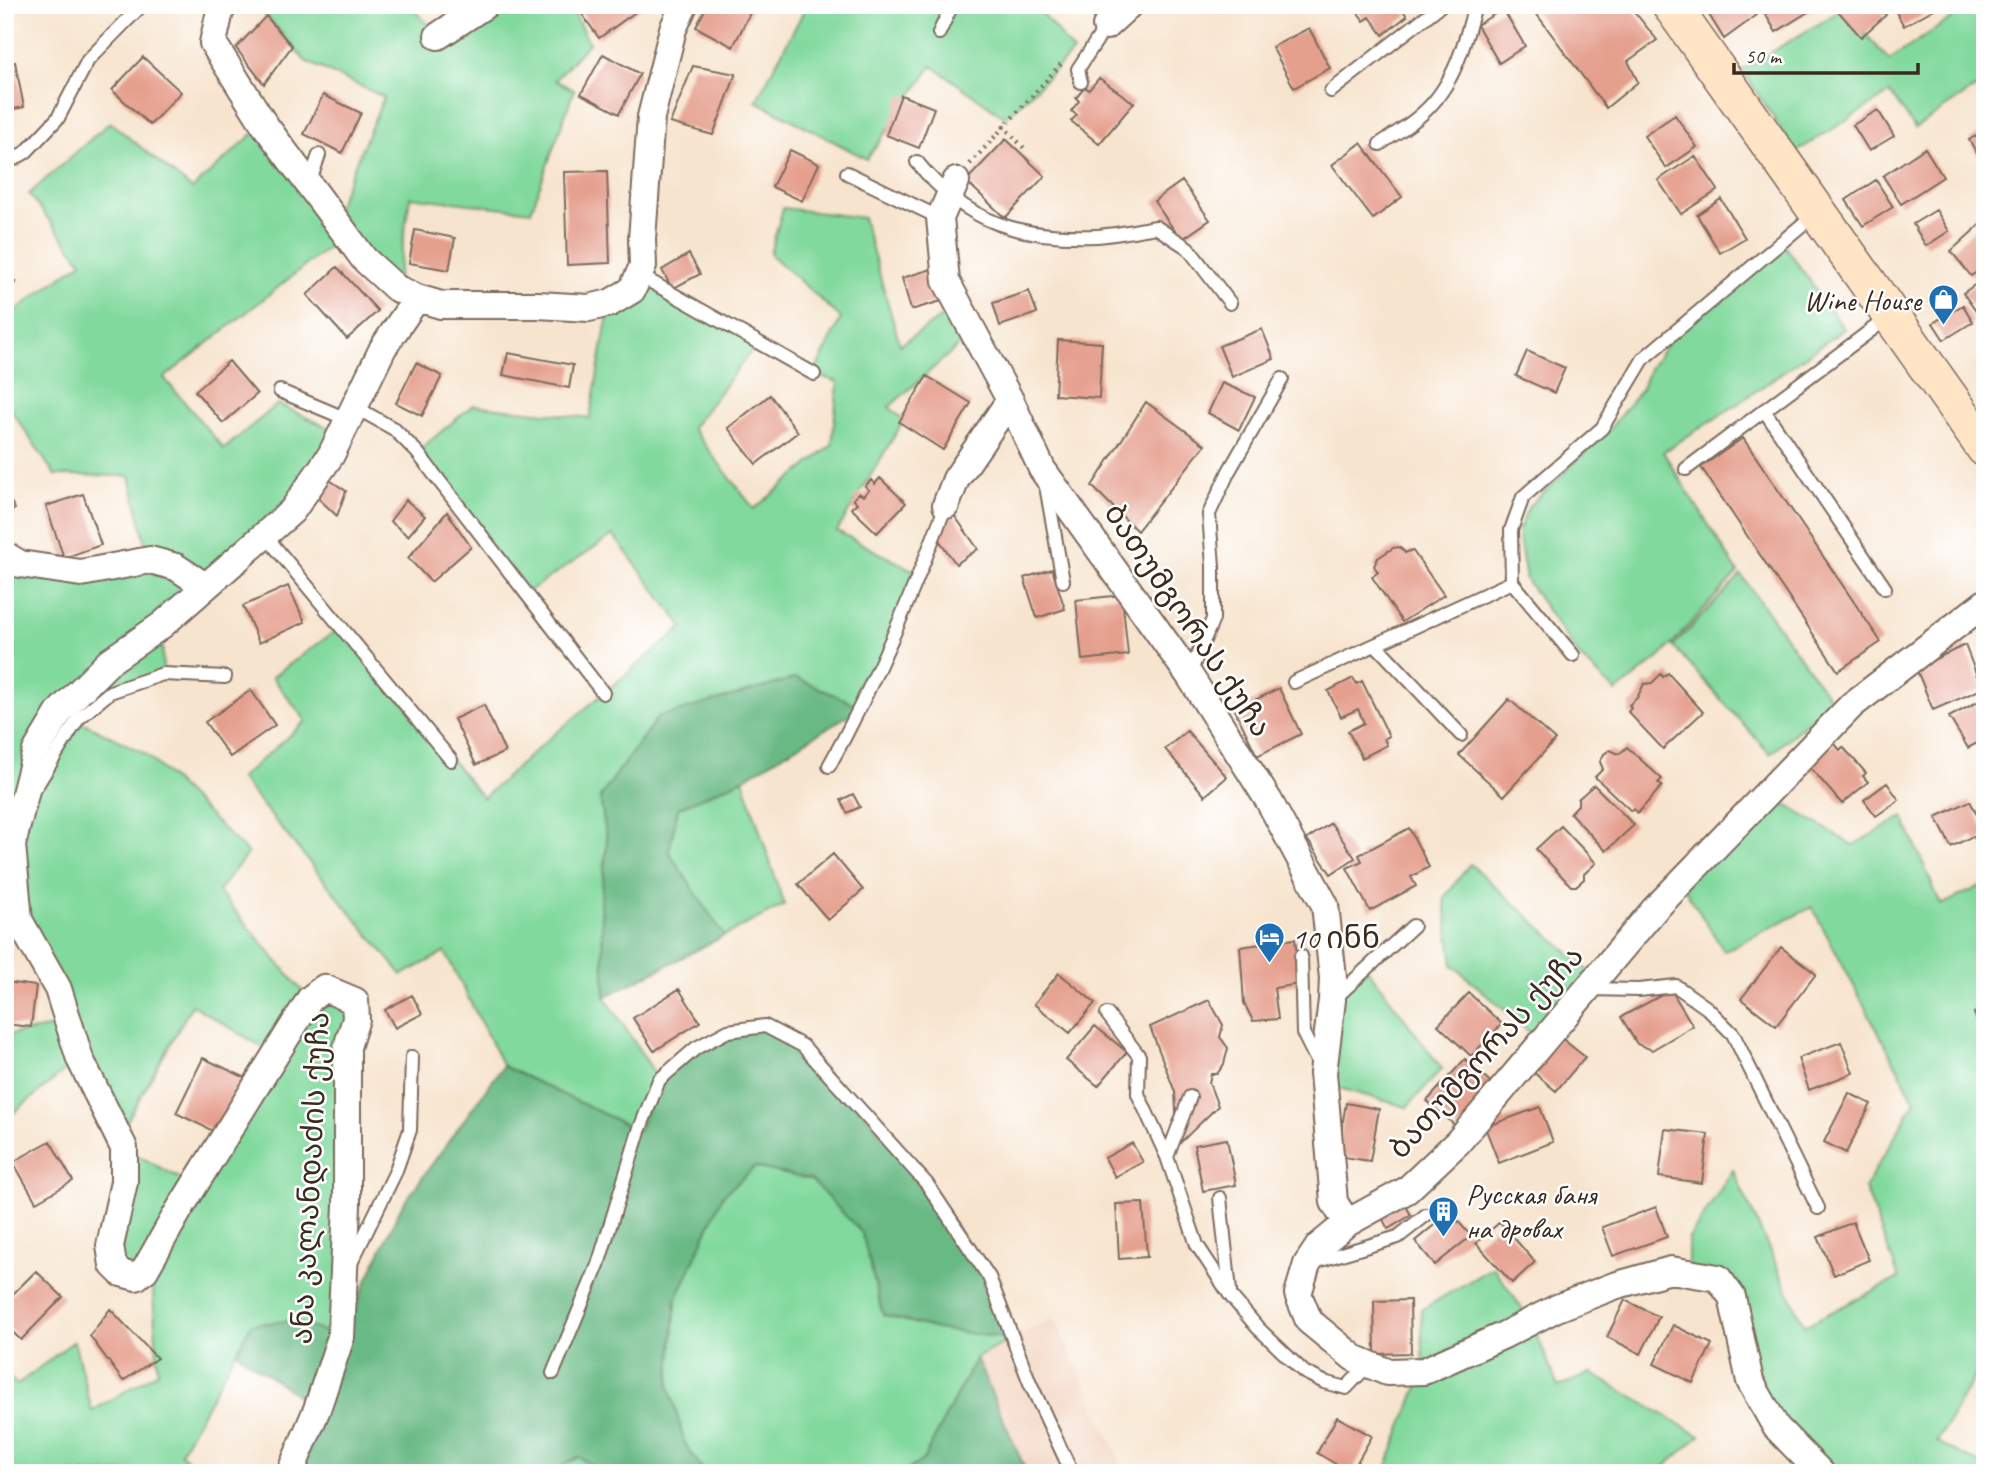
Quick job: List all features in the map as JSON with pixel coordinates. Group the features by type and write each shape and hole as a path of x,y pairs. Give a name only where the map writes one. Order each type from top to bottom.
{"street":[{"path":"438,36 485,5"},
{"path":"218,7 214,43 264,124 365,259 396,288 441,305 589,308 610,303 632,290 643,266 642,239 651,117 673,29 684,5"},
{"path":"1106,26 1129,5"},
{"path":"1671,5 1985,449"},
{"name":"ბათუმგორას ქუჩა","path":"948,198 946,281 1010,400 1042,469 1189,676 1269,801 1325,905 1333,978 1323,1073 1334,1202 1347,1223 1407,1190 1458,1142 1654,910 1852,705 1985,604"},
{"name":"ანა კალანდაძის ქუჩა","path":"290,1473 317,1409 341,1337 347,1205 347,1047 356,1019 355,1001 324,988 310,999 179,1210 145,1270 136,1277 121,1273 113,1265 110,1246 124,1182 124,1148 80,1059 58,989 19,920 10,882 12,845 36,751 60,711 110,661 162,625 292,511 331,455 383,348 417,298"},
{"path":"946,505 956,479 1010,400"},
{"path":"5,555 20,564 81,573 149,560 176,567 205,586"},
{"path":"1347,1223 1319,1246 1307,1264 1298,1294 1309,1321 1354,1358 1388,1372 1424,1371 1557,1308 1614,1286 1671,1270 1718,1278 1732,1297 1750,1381 1776,1427 1821,1473"}],"lane":[{"path":"5,164 26,152 58,118 88,60 142,5"},
{"path":"939,33 952,5"},
{"path":"1331,91 1441,5"},
{"path":"1380,144 1425,112 1447,82 1462,54 1475,5"},
{"path":"1081,82 1078,69 1106,26"},
{"path":"309,184 319,155"},
{"path":"917,162 948,198 988,222 1037,234 1098,236 1156,227 1188,248 1230,303"},
{"path":"847,173 948,198"},
{"path":"1573,655 1512,582 1511,530 1522,497 1602,428 1644,358 1817,213"},
{"path":"639,275 814,374"},
{"path":"1686,469 1890,316"},
{"path":"1189,676 1213,619 1209,514 1229,471 1282,379"},
{"path":"279,391 394,429 417,452 603,693"},
{"path":"1764,410 1885,588"},
{"path":"1042,469 1063,581"},
{"path":"829,766 862,707 920,574 946,505"},
{"path":"265,535 451,760"},
{"path":"1294,682 1512,582"},
{"path":"1376,645 1461,735"},
{"path":"19,818 45,770 78,719 110,692 163,674 225,677"},
{"path":"1332,1000 1413,926"},
{"path":"1301,956 1303,1033 1323,1073"},
{"path":"1588,989 1639,990 1676,986 1707,1008 1733,1034 1818,1208"},
{"path":"1107,1014 1139,1056 1138,1094 1167,1157 1197,1245 1230,1295 1258,1328 1304,1372 1324,1382 1346,1388 1359,1378 1368,1366"},
{"path":"553,1373 598,1265 639,1131 659,1080 696,1048 728,1031 765,1026 803,1046 927,1184 989,1277 1030,1383 1072,1473"},
{"path":"343,1279 396,1173 410,1130 412,1057"},
{"path":"1167,1157 1190,1097"},
{"path":"1220,1198 1230,1295"},
{"path":"1307,1264 1398,1237 1426,1215"}],"path":[{"path":"948,198 1003,127 1044,83"},
{"path":"1003,127 1026,150"}],"shaded area":[{"path":"1054,1317 1126,1473 1027,1473 976,1358"}],"green space":[{"path":"257,5 410,5 438,35 485,5 570,5 589,43 555,80 574,90 531,211 410,197 396,288 345,234 164,378 224,449 278,404 342,434 331,455 162,625 163,674 110,692 78,720 146,754 248,853 218,891 309,999 355,1001 341,1337 251,1324 180,1453 204,1473 5,1473 5,1373 17,1385 74,1341 92,1411 158,1372 151,1261 121,1273 124,1148 194,1186 274,1054 192,1005 118,1137 79,1059 5,1120 5,1035 68,1025 5,885 5,555 20,564 149,559 130,476 55,475 5,401 5,318 82,262 29,194 110,122 192,189 264,124 333,216 384,97 305,61"},
{"path":"807,5 1036,5 1073,52 1006,118 932,66 867,159 756,101"},
{"path":"1969,7 1985,10 1985,97 1975,88 1915,128 1890,93 1796,152 1742,70 1843,9 1889,60"},
{"path":"783,208 863,218 900,345 960,305 974,332 889,407 904,420 837,531 920,574 862,707 658,716 600,797 607,841 601,901 605,997 659,1080 639,1131 503,1066 445,952 402,975 240,778 306,721 272,677 341,627 483,798 544,743 683,627 613,535 526,593 417,452 473,405 590,418 610,303 639,275 758,342 692,428 754,509 832,445 838,382 814,374 841,318 770,254"},
{"path":"1786,247 1844,329 1736,405 1663,452 1738,572 1660,657 1616,692 1580,657 1526,580 1518,531 1529,506 1608,431 1642,388 1649,369 1679,328"},
{"path":"1741,575 1832,701 1770,754 1673,646"},
{"path":"796,678 862,707 743,779 678,808 669,852 724,936 605,997 601,901 607,841 600,797 658,717"},
{"path":"743,779 784,905 724,936 668,852 678,808"},
{"path":"1764,792 1853,845 1903,817 1941,905 1985,884 1985,1003 1972,1011 1985,1041 1985,1358 1937,1442 1985,1466 1985,1473 1821,1473 1776,1427 1732,1297 1688,1273 1688,1240 1733,1170 1804,1326 1899,1278 1865,1188 1915,1101 1812,907 1724,951 1681,883"},
{"path":"1470,864 1597,978 1542,1043 1453,965 1444,898"},
{"path":"1367,968 1442,1069 1407,1107 1328,1085 1332,1000"},
{"path":"765,1026 803,1046 927,1184 989,1277 1012,1339 937,1329 883,1315 862,1233 811,1180 755,1167 723,1195 676,1300 669,1386 685,1444 705,1473 604,1473 578,1457 549,1473 290,1473 317,1409 237,1353 251,1324 291,1321 341,1337 401,1207 503,1066 639,1131 659,1080 728,1031"},
{"path":"755,1167 812,1180 862,1233 883,1315 937,1329 1012,1339 976,1358 923,1460 902,1473 705,1473 685,1444 669,1386 676,1300 723,1195"},
{"path":"1493,1267 1531,1321 1558,1387 1591,1373 1700,1436 1657,1473 1384,1473 1424,1371 1421,1310"},
{"path":"976,1358 1027,1473 902,1473 923,1460"},
{"path":"578,1457 604,1473 549,1473"}],"building":[{"path":"639,5 641,8 599,38 577,7"},
{"path":"707,5 754,5 733,47 696,27"},
{"path":"1367,5 1399,5 1407,16 1383,35 1370,17 1364,21 1358,13"},
{"path":"1530,5 1629,5 1657,40 1628,61 1638,82 1606,108"},
{"path":"1703,5 1752,5 1757,15 1724,39"},
{"path":"1760,5 1819,5 1776,32"},
{"path":"1844,5 1877,5 1886,15 1861,37 1838,11"},
{"path":"1892,5 1941,5 1904,26"},
{"path":"1503,9 1525,46 1499,63 1477,25"},
{"path":"266,16 292,46 264,84 236,48"},
{"path":"1309,28 1330,68 1294,88 1272,47"},
{"path":"603,54 640,74 619,114 581,94"},
{"path":"143,57 181,92 150,125 112,90"},
{"path":"15,62 24,107 5,111 5,64"},
{"path":"693,66 736,74 713,135 670,123"},
{"path":"1099,78 1134,103 1099,144 1071,121 1077,115 1071,111 1079,101 1076,98 1085,87 1089,90"},
{"path":"323,95 361,113 342,153 304,134"},
{"path":"901,95 934,108 919,148 886,135"},
{"path":"1878,110 1894,136 1869,151 1853,125"},
{"path":"1675,115 1697,147 1666,168 1644,136"},
{"path":"1985,130 1985,158 1981,160 1969,140"},
{"path":"1006,139 1045,176 1005,218 966,181"},
{"path":"1361,143 1402,197 1373,219 1332,165"},
{"path":"1925,148 1943,177 1901,204 1883,176"},
{"path":"790,150 819,164 802,201 772,187"},
{"path":"1695,156 1718,190 1681,214 1658,180"},
{"path":"607,171 610,263 567,265 564,172"},
{"path":"1876,180 1893,207 1863,226 1846,200"},
{"path":"1182,181 1210,220 1181,240 1154,201"},
{"path":"1721,199 1745,238 1720,253 1697,215"},
{"path":"1936,210 1949,231 1926,246 1913,224"},
{"path":"1985,220 1985,266 1971,276 1951,251"},
{"path":"415,230 455,238 449,270 409,263"},
{"path":"689,254 700,274 672,289 662,270"},
{"path":"337,267 378,311 347,339 307,295"},
{"path":"935,268 945,300 911,310 902,278"},
{"path":"5,276 16,282 5,293"},
{"path":"1985,278 1985,324 1963,293"},
{"path":"1029,291 1037,313 1000,326 993,303"},
{"path":"1963,305 1973,322 1944,340 1933,323"},
{"path":"1262,329 1274,359 1232,377 1219,346"},
{"path":"1058,340 1102,343 1099,398 1055,395"},
{"path":"1527,351 1565,368 1554,393 1516,376"},
{"path":"508,353 573,365 569,388 503,375"},
{"path":"229,361 257,394 223,423 195,391"},
{"path":"416,363 442,376 422,416 396,403"},
{"path":"927,376 971,403 943,450 899,422"},
{"path":"1222,383 1255,397 1239,430 1208,413"},
{"path":"770,395 798,432 756,464 728,428"},
{"path":"1146,402 1205,445 1137,531 1092,486"},
{"path":"1743,438 1881,642 1838,671 1701,467"},
{"path":"880,478 906,503 877,533 851,508 857,503 853,499 859,493 863,496 869,490 865,486 871,480 875,484"},
{"path":"328,479 346,491 337,516 318,498"},
{"path":"5,492 15,509 5,515"},
{"path":"83,494 101,545 64,558 46,506"},
{"path":"406,500 425,516 408,536 390,521"},
{"path":"447,512 471,547 431,582 408,558"},
{"path":"954,515 978,549 956,564 932,530"},
{"path":"1400,547 1405,553 1412,550 1444,595 1402,622 1372,577 1378,572 1374,566 1378,558 1393,548"},
{"path":"1052,569 1065,609 1037,618 1024,578"},
{"path":"288,586 305,622 259,643 243,606"},
{"path":"1122,595 1128,655 1082,660 1076,600"},
{"path":"1965,645 1982,689 1933,710 1916,668"},
{"path":"1668,673 1703,712 1663,749 1628,712 1631,708 1629,705 1637,698 1644,684 1652,683 1661,674 1663,677"},
{"path":"1353,678 1357,684 1362,681 1389,736 1384,739 1387,745 1362,758 1348,731 1364,723 1358,709 1341,717 1328,691"},
{"path":"1279,688 1301,734 1257,756 1235,710"},
{"path":"251,690 275,725 230,757 205,722"},
{"path":"1985,698 1985,739 1968,748 1949,717"},
{"path":"1509,699 1555,740 1504,796 1459,755"},
{"path":"484,705 505,752 476,765 454,719"},
{"path":"1187,731 1227,777 1205,796 1165,749"},
{"path":"1834,743 1840,750 1843,747 1866,773 1863,776 1868,782 1842,804 1808,765"},
{"path":"1627,747 1662,779 1658,783 1662,786 1638,813 1634,809 1631,811 1595,777 1603,769 1600,762 1604,754 1610,750 1619,754"},
{"path":"1887,783 1899,800 1876,816 1864,800"},
{"path":"1594,785 1634,825 1606,851 1570,813 1578,805 1578,799"},
{"path":"853,794 860,807 847,813 841,800"},
{"path":"1970,801 1985,831 1985,838 1977,842 1973,836 1951,847 1936,817"},
{"path":"1331,823 1355,858 1331,874 1307,839"},
{"path":"1561,826 1596,863 1576,886 1571,886 1536,849"},
{"path":"1409,828 1429,867 1411,877 1416,886 1370,911 1347,868 1362,861 1359,855"},
{"path":"833,854 863,890 828,920 798,884"},
{"name":"10 ინნ","path":"1295,939 1300,984 1274,988 1278,1019 1253,1021 1244,1003 1240,947"},
{"path":"1781,947 1816,974 1776,1026 1741,999"},
{"path":"1059,973 1095,1003 1070,1033 1034,1004"},
{"path":"5,982 36,986 31,1027 5,1024"},
{"path":"679,989 700,1022 654,1051 633,1018"},
{"path":"1671,990 1693,1026 1652,1050 1637,1044 1621,1017"},
{"path":"1469,993 1502,1024 1471,1056 1438,1025"},
{"path":"412,995 422,1014 395,1028 385,1010"},
{"path":"1209,1000 1223,1025 1220,1037 1228,1048 1224,1064 1217,1074 1211,1074 1209,1083 1218,1106 1178,1145 1175,1092 1150,1027"},
{"path":"1985,1009 1985,1035 1983,1036 1974,1013"},
{"path":"1095,1026 1127,1052 1098,1086 1066,1060"},
{"path":"1560,1037 1585,1057 1556,1091 1532,1071"},
{"path":"1841,1042 1853,1073 1809,1090 1798,1058"},
{"path":"203,1058 248,1079 221,1135 176,1113"},
{"path":"1465,1059 1496,1087 1459,1129 1427,1101"},
{"path":"1849,1093 1871,1104 1846,1153 1824,1142"},
{"path":"1346,1103 1379,1109 1370,1161 1337,1156"},
{"path":"1540,1107 1553,1142 1499,1163 1485,1127"},
{"path":"1665,1129 1708,1134 1702,1183 1659,1177"},
{"path":"1227,1139 1236,1185 1203,1191 1194,1145"},
{"path":"50,1141 73,1181 36,1202 13,1162"},
{"path":"1132,1143 1143,1162 1115,1177 1105,1158"},
{"path":"1403,1201 1411,1215 1388,1229 1380,1214"},
{"path":"1143,1203 1147,1257 1119,1259 1116,1204"},
{"path":"1656,1207 1667,1237 1613,1256 1602,1227"},
{"name":"Русская баня на дровах","path":"1450,1212 1471,1236 1435,1265 1415,1241"},
{"path":"1500,1222 1535,1262 1512,1283 1476,1243"},
{"path":"1853,1222 1869,1260 1834,1275 1818,1237"},
{"path":"36,1271 63,1297 21,1340 5,1325 5,1302"},
{"path":"1410,1300 1411,1353 1375,1354 1374,1301"},
{"path":"1625,1300 1659,1317 1641,1354 1607,1337"},
{"path":"110,1309 157,1358 123,1381 90,1336"},
{"path":"1673,1325 1712,1344 1693,1383 1654,1364"},
{"path":"1337,1417 1372,1436 1351,1473 1317,1453"}],"place":[{"name":"Wine House","path":"1944,327"},
{"name":"10 ინნ","path":"1269,965"},
{"name":"Русская баня на дровах","path":"1443,1238"}]}
